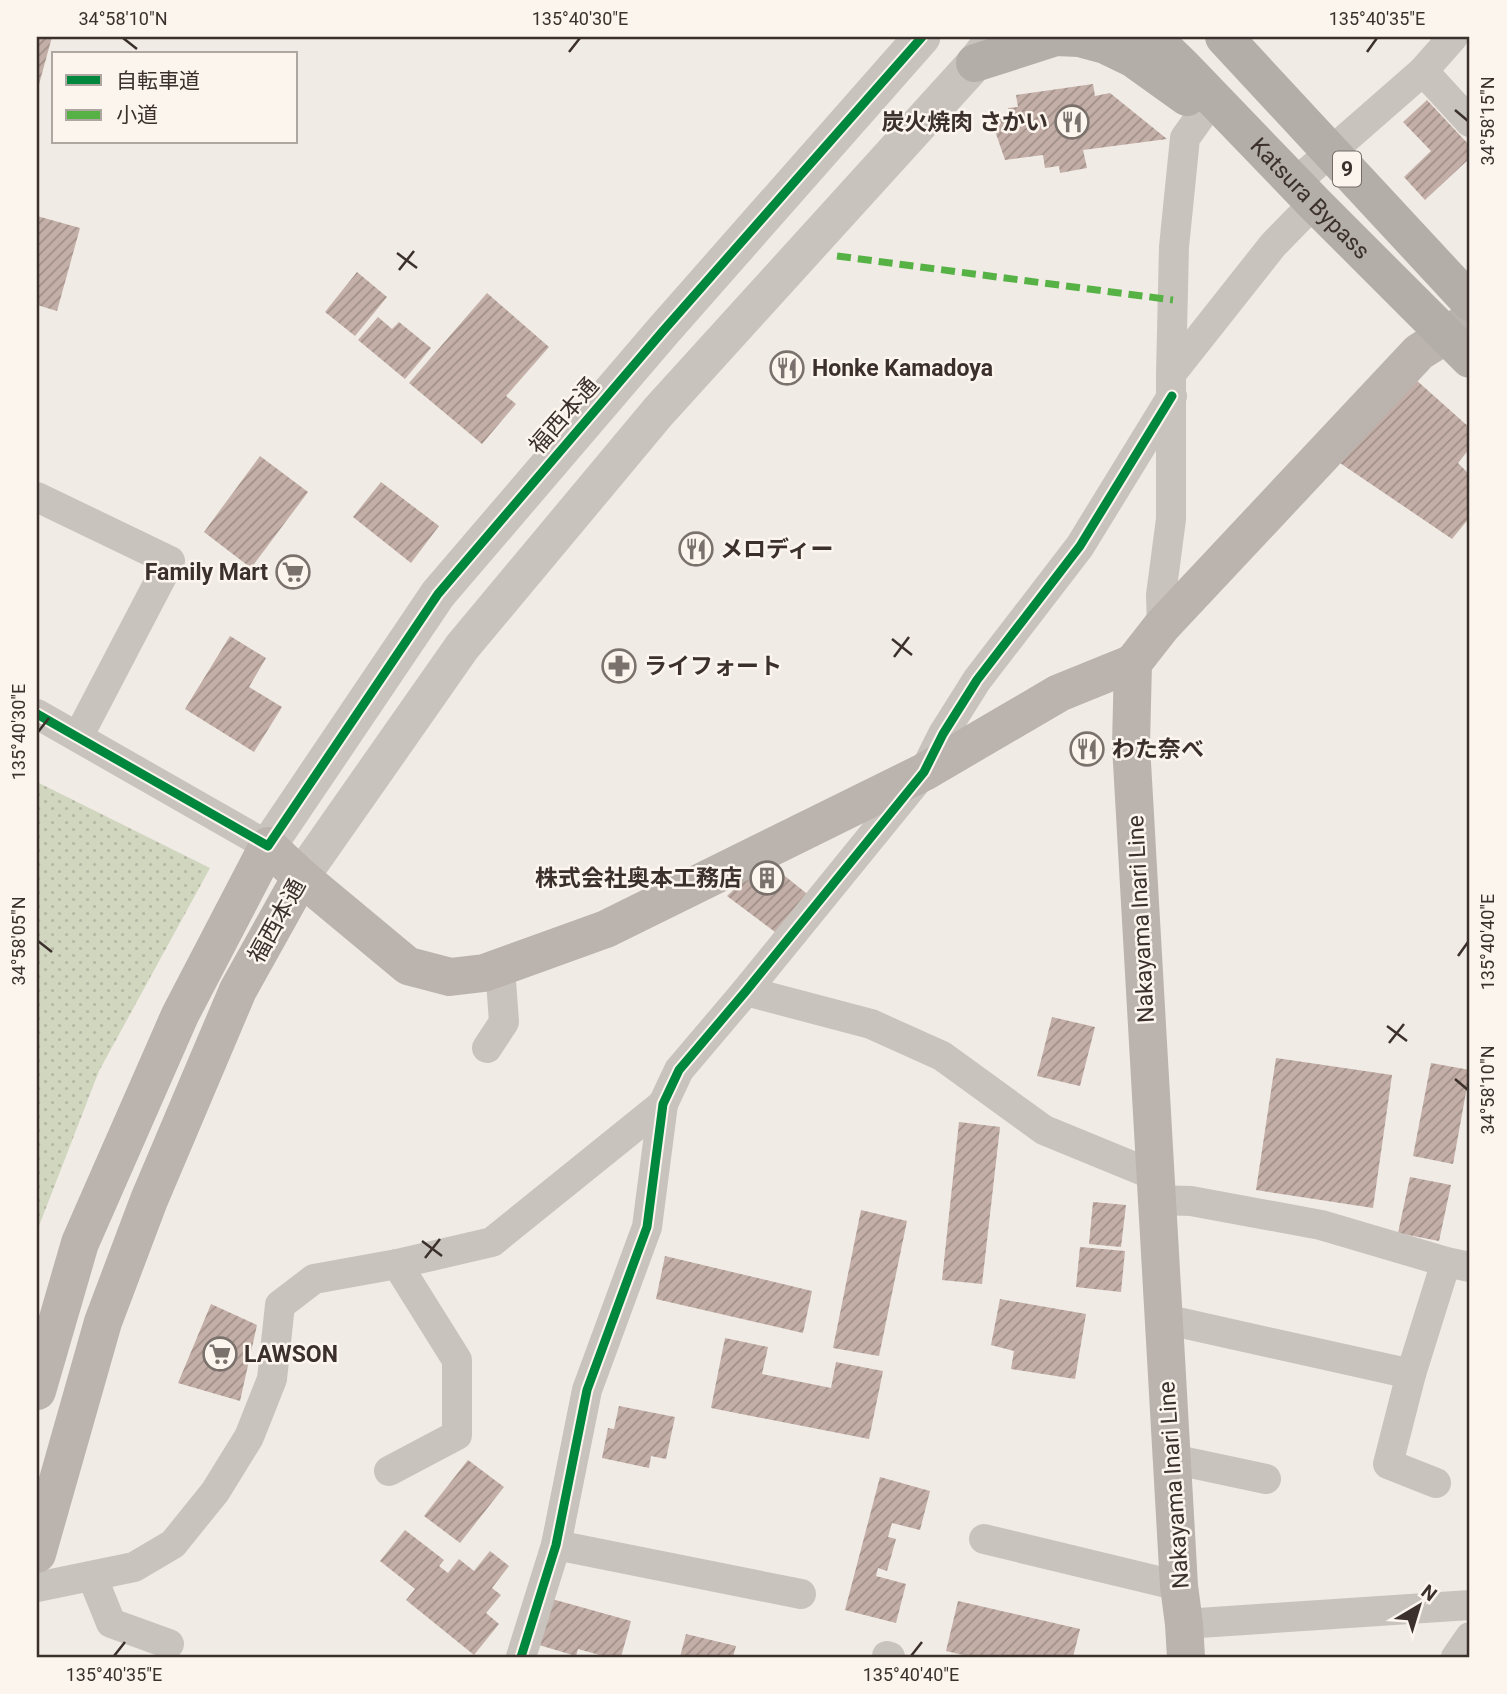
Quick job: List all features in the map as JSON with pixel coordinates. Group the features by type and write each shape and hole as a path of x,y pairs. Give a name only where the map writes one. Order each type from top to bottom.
{"highway":[{"path":"986,50 1056,37 1079,38 1105,45 1134,59 1205,110 1256,142"},
{"name":"Katsura Bypass","path":"1152,37 1305,193 1463,338"},
{"name":"Katsura Bypass","path":"1224,37 1470,302"}],"main road":[{"path":"268,846 408,966 450,977 484,973 607,929 924,772 1059,693 1133,663 1161,626 1419,352 1463,338"},
{"name":"Nakayama Inari Line","path":"1133,663 1131,745 1179,1586 1185,1640"},
{"name":"福西本通","path":"37,1391 80,1243 180,1015 268,846"},
{"name":"福西本通","path":"37,1554 103,1322 149,1200 238,990 301,877"}],"street":[{"name":"福西本通","path":"268,846 438,594 663,331 922,37"},
{"path":"521,1657 556,1545 587,1390 647,1227 663,1104 678,1070 746,991 924,772 943,734 977,680 1080,546 1171,385 1273,245 1332,153 1423,71 1453,37"},
{"name":"福西本通","path":"301,877 462,647 658,412 986,50"},
{"path":"1423,71 1470,122"},
{"path":"1161,626 1161,594 1171,519 1174,247 1185,138 1205,110"},
{"path":"37,498 170,561 78,737"},
{"path":"37,714 268,846"},
{"path":"486,1048 504,1022 499,967"},
{"path":"746,991 871,1024 942,1056 1044,1130 1156,1188 1191,1201 1321,1226 1458,1264 1411,1374 1388,1464 1436,1483"},
{"path":"37,1587 134,1567 173,1544 215,1492 249,1437 272,1379 280,1305 314,1279 397,1264 492,1242 663,1104"},
{"path":"389,1471 457,1435 457,1360 397,1264"},
{"path":"1164,1319 1411,1374"},
{"path":"1172,1459 1266,1479"},
{"path":"984,1539 1179,1586"},
{"path":"556,1545 801,1594"},
{"path":"92,1576 111,1623 169,1644"},
{"path":"1185,1640 1470,1605"},
{"path":"1456,1657 1470,1637"}],"green space":[{"path":"37,782 210,868 99,1071 37,1231"}],"building":[{"path":"37,37 52,37 38,88 37,88"},
{"path":"1093,84 1095,96 1110,93 1167,139 1083,150 1087,168 1060,173 1059,166 1045,168 1043,155 1005,160 992,122 1010,115 1008,108 1018,107 1016,95"},
{"path":"1427,100 1470,146 1470,158 1425,200 1404,177 1431,151 1403,122"},
{"path":"37,216 80,228 57,311 37,305"},
{"path":"357,272 387,297 355,336 325,312"},
{"path":"487,293 549,347 506,396 516,404 482,444 409,383"},
{"path":"378,317 392,329 399,322 431,348 405,379 358,340"},
{"path":"1415,379 1470,428 1470,448 1458,463 1470,475 1470,517 1452,539 1340,463"},
{"path":"260,456 308,492 251,568 204,532"},
{"path":"381,482 439,526 411,563 353,517"},
{"path":"230,636 266,658 249,687 282,707 254,752 185,709"},
{"name":"株式会社奥本工務店","path":"765,860 811,897 775,932 727,896"},
{"path":"1052,1017 1095,1027 1080,1086 1037,1076"},
{"path":"1276,1058 1392,1075 1373,1208 1256,1190"},
{"path":"1431,1063 1470,1070 1453,1164 1413,1156"},
{"path":"959,1122 1000,1127 982,1284 942,1280"},
{"path":"1410,1177 1451,1185 1439,1241 1398,1233"},
{"path":"1093,1202 1126,1205 1121,1247 1089,1244"},
{"path":"861,1210 907,1221 879,1356 833,1348"},
{"path":"1080,1247 1125,1251 1121,1292 1076,1287"},
{"path":"665,1256 812,1291 803,1333 656,1299"},
{"path":"1000,1299 1086,1314 1075,1379 1011,1369 1014,1351 991,1345"},
{"name":"LAWSON","path":"211,1304 257,1325 240,1401 178,1383"},
{"path":"725,1338 768,1347 762,1374 831,1388 836,1362 883,1371 869,1439 711,1408"},
{"path":"619,1406 675,1417 666,1459 651,1456 649,1468 602,1458 608,1428 614,1429"},
{"path":"468,1460 504,1487 460,1543 424,1516"},
{"path":"880,1477 930,1491 920,1530 892,1523 888,1537 896,1539 887,1571 878,1568 876,1576 906,1584 896,1623 845,1610"},
{"path":"405,1530 444,1560 439,1566 448,1573 459,1559 474,1571 490,1551 509,1566 492,1588 501,1595 486,1613 499,1624 474,1655 406,1600 415,1589 380,1561"},
{"path":"552,1599 631,1621 621,1657 607,1657 578,1649 576,1656 539,1645"},
{"path":"958,1601 1080,1629 1073,1657 972,1657 946,1651"},
{"path":"686,1634 736,1646 733,1657 680,1657"}],"marked path":[{"path":"837,256 1173,300"}],"cycle path":[{"path":"37,714 268,846 438,594 663,331 922,37"},
{"path":"521,1657 556,1545 587,1390 647,1227 663,1104 679,1070 924,772 943,734 977,680 1080,546 1172,396"}],"place":[{"name":"炭火焼肉 さかい","path":"1072,122"},
{"name":"Honke Kamadoya","path":"787,368"},
{"name":"メロディー","path":"696,549"},
{"name":"Family Mart","path":"293,572"},
{"name":"ライフォート","path":"619,666"},
{"name":"わた奈べ","path":"1087,749"},
{"name":"株式会社奥本工務店","path":"767,878"},
{"name":"LAWSON","path":"220,1354"}]}
